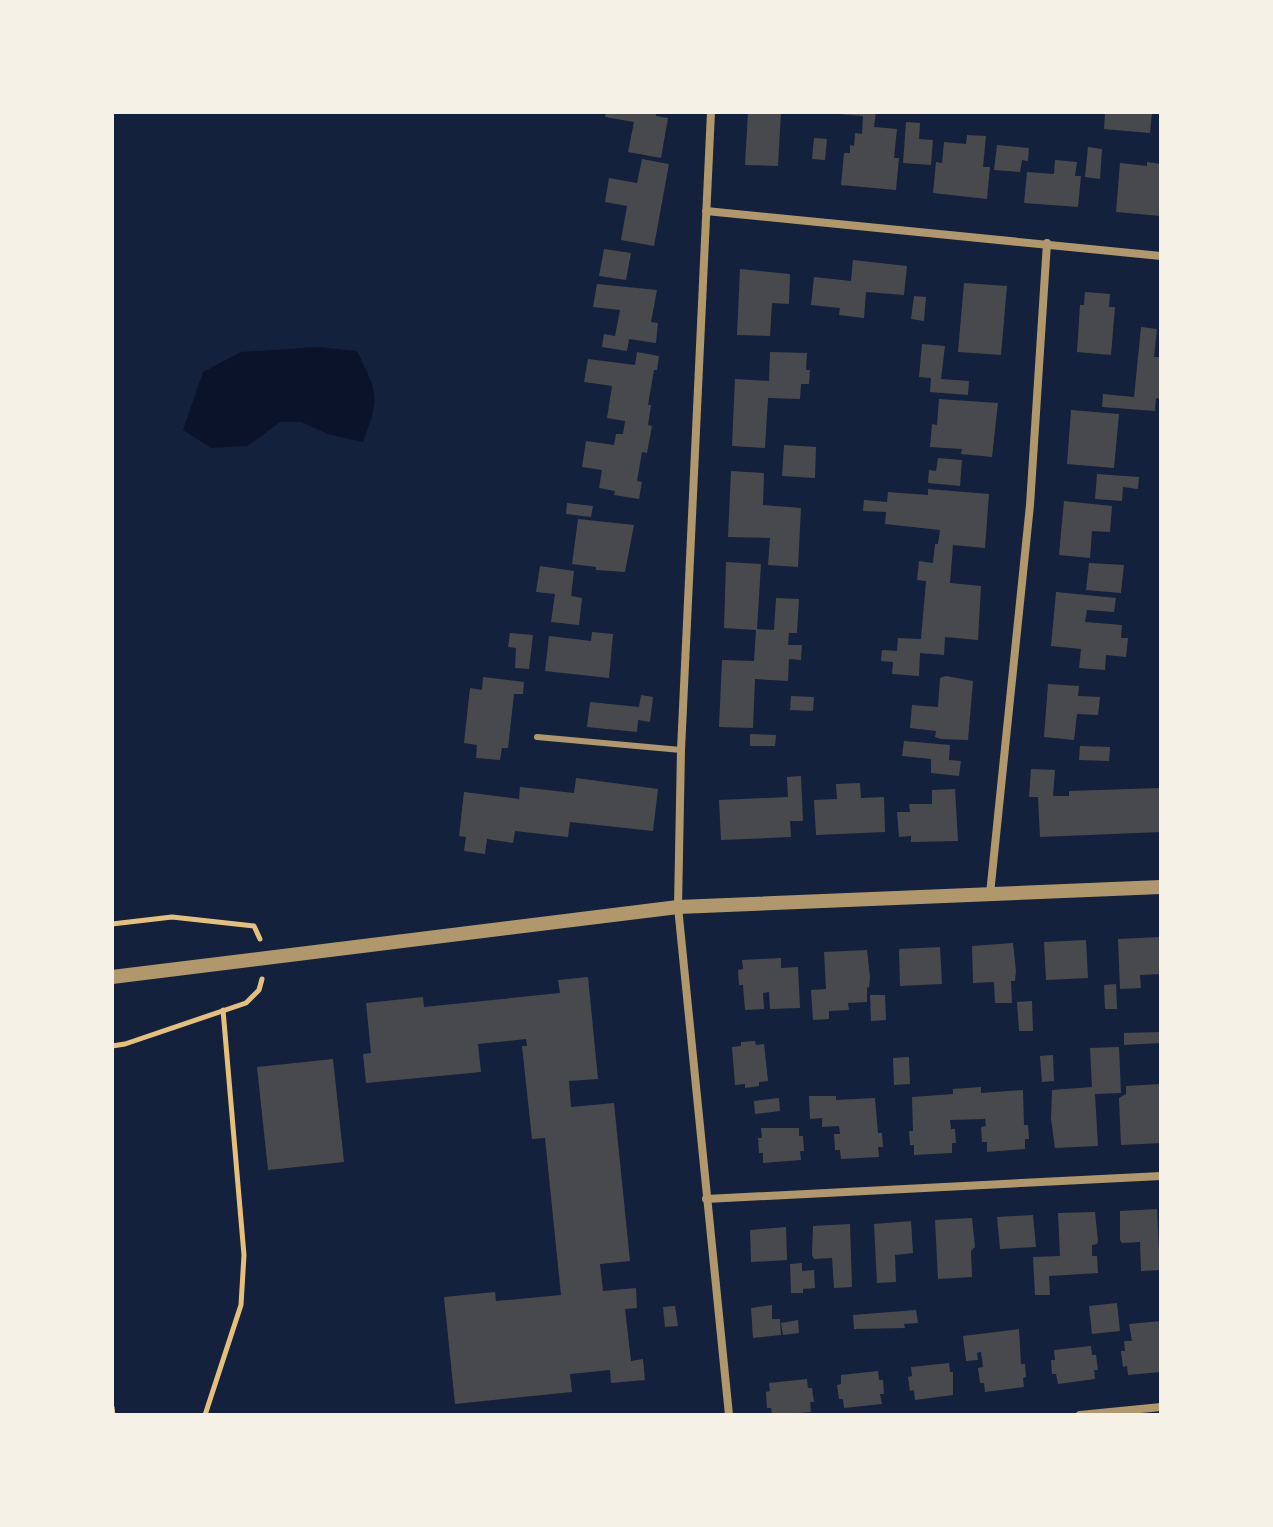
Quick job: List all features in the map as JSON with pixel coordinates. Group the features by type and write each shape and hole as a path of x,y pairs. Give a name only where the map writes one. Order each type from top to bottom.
{"street":[{"path":"711,112 681,750 678,907 729,1415"},
{"path":"706,211 1161,256"},
{"path":"990,895 1030,505 1047,243"},
{"path":"112,977 678,907 1161,887"},
{"path":"706,1199 1161,1176"},
{"path":"1080,1415 1161,1407"}],"lane":[{"path":"537,737 681,750"}],"path":[{"path":"112,924 172,917 254,926 268,958 259,990 246,1003 112,1046"},
{"path":"205,1415 241,1305 244,1255 223,1010"},
{"path":"112,1407 113,1415"}],"water":[{"path":"318,347 357,351 364,365 373,387 374,404 363,442 328,434 301,422 280,422 248,446 211,448 183,430 203,372 241,352"}],"building":[{"path":"606,112 656,112 656,116 668,118 661,158 628,152 634,122 605,117"},
{"path":"748,112 781,112 778,166 745,165"},
{"path":"839,112 876,112 874,127 897,129 894,158 899,158 896,190 841,185 844,153 850,153 850,145 854,146 855,133 862,134 863,116"},
{"path":"1105,112 1152,112 1150,133 1104,129"},
{"path":"906,122 920,123 919,139 933,140 931,165 903,163"},
{"path":"967,135 986,136 983,167 990,167 987,199 933,193 936,162 942,163 944,142 966,144"},
{"path":"814,138 827,139 825,160 812,159"},
{"path":"997,145 1029,148 1028,161 1022,160 1020,172 994,170"},
{"path":"1088,147 1102,149 1100,179 1085,177"},
{"path":"642,159 669,164 654,246 621,240 627,206 605,202 609,178 637,183"},
{"path":"1055,160 1077,162 1075,176 1081,176 1078,207 1024,203 1027,172 1054,174"},
{"path":"1147,162 1161,164 1161,216 1116,212 1120,163 1147,166"},
{"path":"604,249 631,253 626,280 599,276"},
{"path":"853,260 907,266 904,295 866,292 864,318 839,315 840,308 811,305 814,277 851,281"},
{"path":"740,269 790,274 789,304 772,303 770,336 737,335"},
{"path":"964,283 1007,286 1001,355 958,352"},
{"path":"597,284 657,290 651,322 658,323 656,343 629,339 627,351 602,347 604,334 615,336 620,310 593,307"},
{"path":"1085,292 1110,294 1109,307 1115,307 1111,355 1077,352 1080,305 1084,305"},
{"path":"914,296 926,297 924,321 911,319"},
{"path":"1141,327 1157,329 1154,357 1161,357 1161,399 1156,398 1155,411 1102,407 1103,394 1134,397"},
{"path":"922,344 945,346 941,379 969,381 968,395 930,392 931,378 919,377"},
{"path":"637,352 659,356 648,405 651,405 648,425 652,426 647,453 642,452 637,481 642,482 639,499 614,495 615,491 599,488 602,470 582,467 586,441 614,445 616,434 623,434 625,421 607,418 612,386 584,382 588,359 635,365"},
{"path":"770,352 807,353 809,384 801,384 800,399 768,398 765,448 732,446 735,379 769,381"},
{"path":"939,399 998,403 992,457 961,454 962,449 930,447 932,424 937,425"},
{"path":"1071,410 1119,414 1114,468 1067,464"},
{"path":"784,445 816,447 815,478 782,476"},
{"path":"938,458 962,460 960,486 928,483 929,470 936,471"},
{"path":"731,471 764,473 763,505 801,508 798,567 768,565 770,538 728,537"},
{"path":"1097,474 1139,477 1138,489 1123,487 1122,501 1095,499"},
{"path":"928,489 989,494 985,548 953,545 950,583 981,586 978,640 945,637 944,655 920,653 919,676 892,674 893,662 881,661 882,650 897,651 898,638 921,639 926,581 917,580 919,561 933,563 940,530 885,524 886,512 863,511 864,500 887,502 888,492 928,495"},
{"path":"1064,501 1112,506 1110,532 1092,531 1090,558 1059,555"},
{"path":"567,503 593,506 591,517 566,514"},
{"path":"578,519 634,525 625,572 572,564"},
{"path":"726,562 761,564 757,629 774,630 776,598 799,599 797,633 789,633 788,645 802,645 801,660 789,659 788,681 755,679 753,728 719,727 722,660 754,661 756,630 724,628"},
{"path":"1089,563 1124,565 1121,593 1086,590"},
{"path":"540,566 574,571 571,596 582,598 579,625 551,622 555,594 536,592"},
{"path":"1056,592 1116,598 1114,612 1087,610 1085,622 1122,625 1121,638 1128,638 1126,657 1106,655 1105,670 1079,668 1081,649 1051,646"},
{"path":"592,632 613,634 609,678 545,671 549,636 591,641"},
{"path":"510,633 533,635 529,669 515,668 516,648 508,647"},
{"path":"946,676 973,681 968,740 941,739 935,737 936,731 910,728 912,705 938,707 940,678"},
{"path":"483,677 524,682 523,694 514,694 508,748 502,748 500,760 476,758 477,745 464,743 470,688 482,690"},
{"path":"1048,684 1079,686 1078,696 1100,697 1098,715 1077,714 1074,740 1044,737"},
{"path":"641,695 653,697 650,722 638,720 637,732 587,727 590,702 639,707"},
{"path":"791,696 814,697 813,711 790,710"},
{"path":"750,734 776,735 775,746 750,746"},
{"path":"904,741 950,745 949,760 961,761 959,776 931,773 931,759 902,756"},
{"path":"1080,746 1110,747 1109,761 1079,760"},
{"path":"1031,769 1055,770 1053,796 1069,796 1069,791 1160,788 1161,832 1040,837 1038,797 1029,797"},
{"path":"801,776 803,821 790,821 791,837 721,840 719,800 788,797 787,777"},
{"path":"576,778 658,789 653,831 570,822 568,837 515,831 513,843 487,839 485,854 464,851 466,837 459,836 464,792 519,799 520,787 574,793"},
{"path":"860,783 861,798 884,797 885,832 816,835 814,800 837,799 836,784"},
{"path":"955,789 958,841 911,842 911,836 899,837 897,812 910,812 909,804 932,804 932,790"},
{"path":"1159,937 1161,974 1140,975 1141,988 1120,989 1118,939"},
{"path":"1086,940 1088,978 1046,980 1044,942"},
{"path":"1013,943 1016,971 1015,981 1011,981 1012,1003 995,1003 994,982 973,983 972,946"},
{"path":"940,947 942,984 900,986 899,949"},
{"path":"867,950 870,978 867,1002 848,1003 849,1010 829,1011 829,1019 813,1020 811,990 826,989 824,952"},
{"path":"781,958 781,968 798,967 800,1008 770,1009 769,992 763,993 764,1009 745,1010 738,970 743,969 742,960"},
{"path":"588,977 598,1079 569,1081 571,1107 614,1103 630,1261 600,1264 603,1291 636,1288 637,1308 625,1309 631,1361 643,1359 645,1380 611,1383 610,1370 570,1374 572,1392 455,1404 444,1297 495,1292 496,1301 561,1295 545,1138 532,1139 522,1046 527,1046 526,1039 478,1044 481,1072 366,1083 363,1054 371,1053 366,1003 423,997 424,1007 560,993 558,980"},
{"path":"1116,984 1117,1009 1105,1009 1104,985"},
{"path":"870,995 885,995 886,1020 871,1021"},
{"path":"1032,1001 1033,1031 1019,1031 1017,1002"},
{"path":"1160,1032 1160,1043 1124,1045 1124,1033"},
{"path":"755,1041 756,1045 764,1044 768,1081 745,1088 745,1084 735,1085 732,1047 741,1046 741,1042"},
{"path":"1119,1047 1121,1093 1095,1094 1098,1146 1055,1148 1051,1119 1052,1090 1092,1087 1090,1048"},
{"path":"1053,1055 1054,1081 1042,1082 1040,1056"},
{"path":"909,1057 910,1084 894,1085 893,1058"},
{"path":"333,1059 344,1162 268,1170 257,1067"},
{"path":"1161,1084 1161,1143 1121,1145 1119,1098 1126,1094 1126,1086"},
{"path":"981,1087 981,1093 1023,1090 1024,1125 1028,1125 1029,1139 1025,1139 1025,1149 987,1152 987,1142 982,1142 981,1127 986,1126 985,1119 950,1120 951,1129 955,1129 956,1143 952,1143 952,1153 914,1155 909,1131 913,1131 912,1097 953,1094 953,1089"},
{"path":"809,1096 836,1096 836,1100 875,1098 878,1133 882,1133 883,1147 878,1147 879,1157 841,1159 840,1150 835,1150 834,1134 840,1134 839,1126 822,1127 822,1118 810,1119"},
{"path":"779,1098 780,1111 755,1114 754,1101"},
{"path":"761,1128 799,1128 804,1151 800,1151 801,1160 763,1163 758,1138 762,1138"},
{"path":"1157,1209 1160,1270 1141,1271 1140,1242 1122,1243 1120,1240 1120,1211"},
{"path":"1095,1212 1098,1241 1092,1245 1092,1256 1097,1256 1098,1273 1049,1276 1050,1295 1035,1295 1033,1257 1060,1256 1058,1213"},
{"path":"1033,1215 1036,1247 1000,1249 997,1217"},
{"path":"972,1218 975,1247 971,1251 972,1277 938,1279 935,1220"},
{"path":"911,1221 913,1253 895,1255 896,1282 877,1283 874,1224"},
{"path":"850,1224 852,1287 834,1288 832,1258 814,1259 812,1255 813,1226"},
{"path":"786,1227 787,1260 751,1262 750,1230"},
{"path":"802,1263 802,1271 814,1270 815,1288 803,1289 803,1293 791,1293 790,1264"},
{"path":"1117,1303 1120,1331 1092,1334 1089,1306"},
{"path":"772,1305 772,1319 780,1319 781,1335 753,1338 751,1308"},
{"path":"675,1306 678,1326 665,1327 663,1307"},
{"path":"916,1310 918,1323 904,1324 905,1328 854,1329 853,1315"},
{"path":"798,1320 799,1333 783,1335 781,1323"},
{"path":"1161,1321 1161,1372 1128,1375 1127,1366 1123,1367 1121,1351 1125,1351 1124,1341 1132,1341 1129,1324"},
{"path":"1019,1329 1021,1364 1025,1364 1024,1387 985,1392 978,1368 983,1367 981,1352 977,1353 978,1360 966,1361 963,1336"},
{"path":"1091,1346 1098,1370 1094,1370 1095,1379 1058,1384 1056,1374 1052,1374 1054,1350"},
{"path":"949,1363 950,1372 953,1372 953,1395 915,1400 908,1377 912,1376 911,1367"},
{"path":"878,1371 879,1380 883,1380 884,1394 880,1394 882,1404 844,1408 837,1385 841,1384 841,1375"},
{"path":"807,1379 814,1402 810,1402 811,1412 772,1415 771,1408 767,1408 769,1383"}]}
